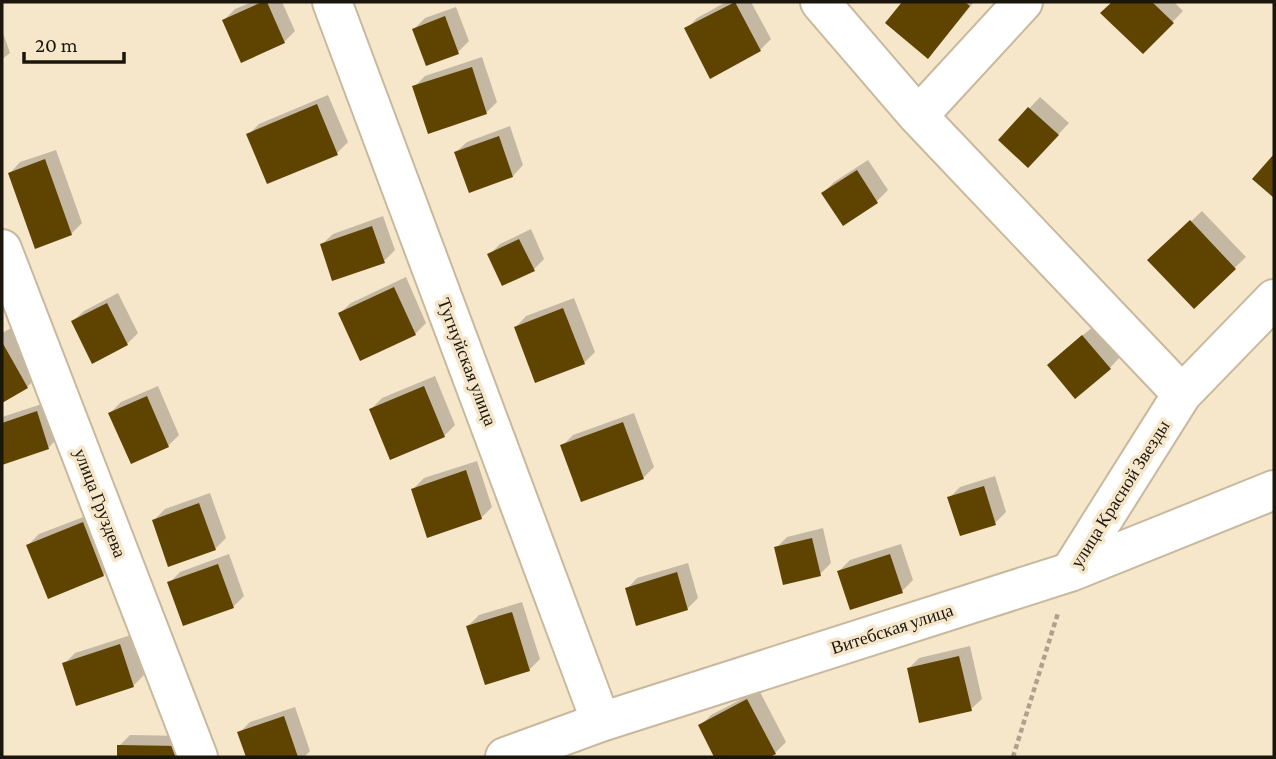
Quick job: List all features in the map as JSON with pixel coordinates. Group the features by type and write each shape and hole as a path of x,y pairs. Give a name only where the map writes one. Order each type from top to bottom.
{"street":[{"name":"Тугнуйская улица","path":"332,2 601,722"},
{"path":"820,2 918,116 1182,394"},
{"path":"918,116 1023,2"},
{"name":"улица Груздева","path":"2,249 198,757"},
{"name":"улица Красной Звезды","path":"1070,572 1182,394 1274,299"},
{"name":"Витебская улица","path":"505,757 601,722 1070,572 1274,490"}],"path":[{"name":"улица Красной Звезды","path":"1013,757 1070,572"}],"building":[{"path":"267,2 285,43 241,63 222,20"},
{"path":"735,2 761,51 710,79 684,28"},
{"path":"902,2 965,2 970,6 928,59 885,23"},
{"path":"1112,2 1152,2 1174,23 1143,54 1100,13"},
{"path":"445,16 459,54 426,66 412,29"},
{"path":"472,67 487,114 428,134 412,86"},
{"path":"317,104 338,155 267,184 246,134"},
{"path":"1028,107 1059,135 1028,168 998,140"},
{"path":"499,136 513,177 469,193 454,152"},
{"path":"1274,154 1274,198 1252,179"},
{"path":"45,159 72,235 35,249 8,173"},
{"path":"857,170 878,203 843,226 821,193"},
{"path":"1190,220 1236,269 1194,309 1147,260"},
{"path":"372,226 385,263 332,281 320,244"},
{"path":"519,239 535,271 502,286 487,254"},
{"path":"394,287 416,335 360,361 338,313"},
{"path":"107,303 128,345 92,364 71,321"},
{"path":"563,308 585,364 535,383 514,327"},
{"path":"1082,335 1111,369 1075,399 1047,365"},
{"path":"2,342 28,388 2,403"},
{"path":"424,386 445,437 390,460 369,409"},
{"path":"147,396 169,447 131,464 108,413"},
{"path":"37,411 49,449 2,465 2,423"},
{"path":"623,422 644,479 581,502 560,445"},
{"path":"466,470 482,519 427,538 411,489"},
{"path":"984,486 996,525 960,536 947,497"},
{"path":"199,503 216,550 168,567 152,520"},
{"path":"83,522 104,576 48,599 26,545"},
{"path":"812,538 821,576 783,585 774,547"},
{"path":"890,554 903,593 850,610 837,571"},
{"path":"218,564 234,608 183,626 167,582"},
{"path":"677,572 688,610 636,626 625,588"},
{"path":"512,612 530,671 485,685 466,626"},
{"path":"120,644 134,687 76,706 62,663"},
{"path":"959,656 972,711 919,723 907,668"},
{"path":"747,699 776,754 770,757 714,757 698,725"},
{"path":"284,716 298,757 246,757 237,732"},
{"path":"117,745 179,746 179,757 117,757"}]}
